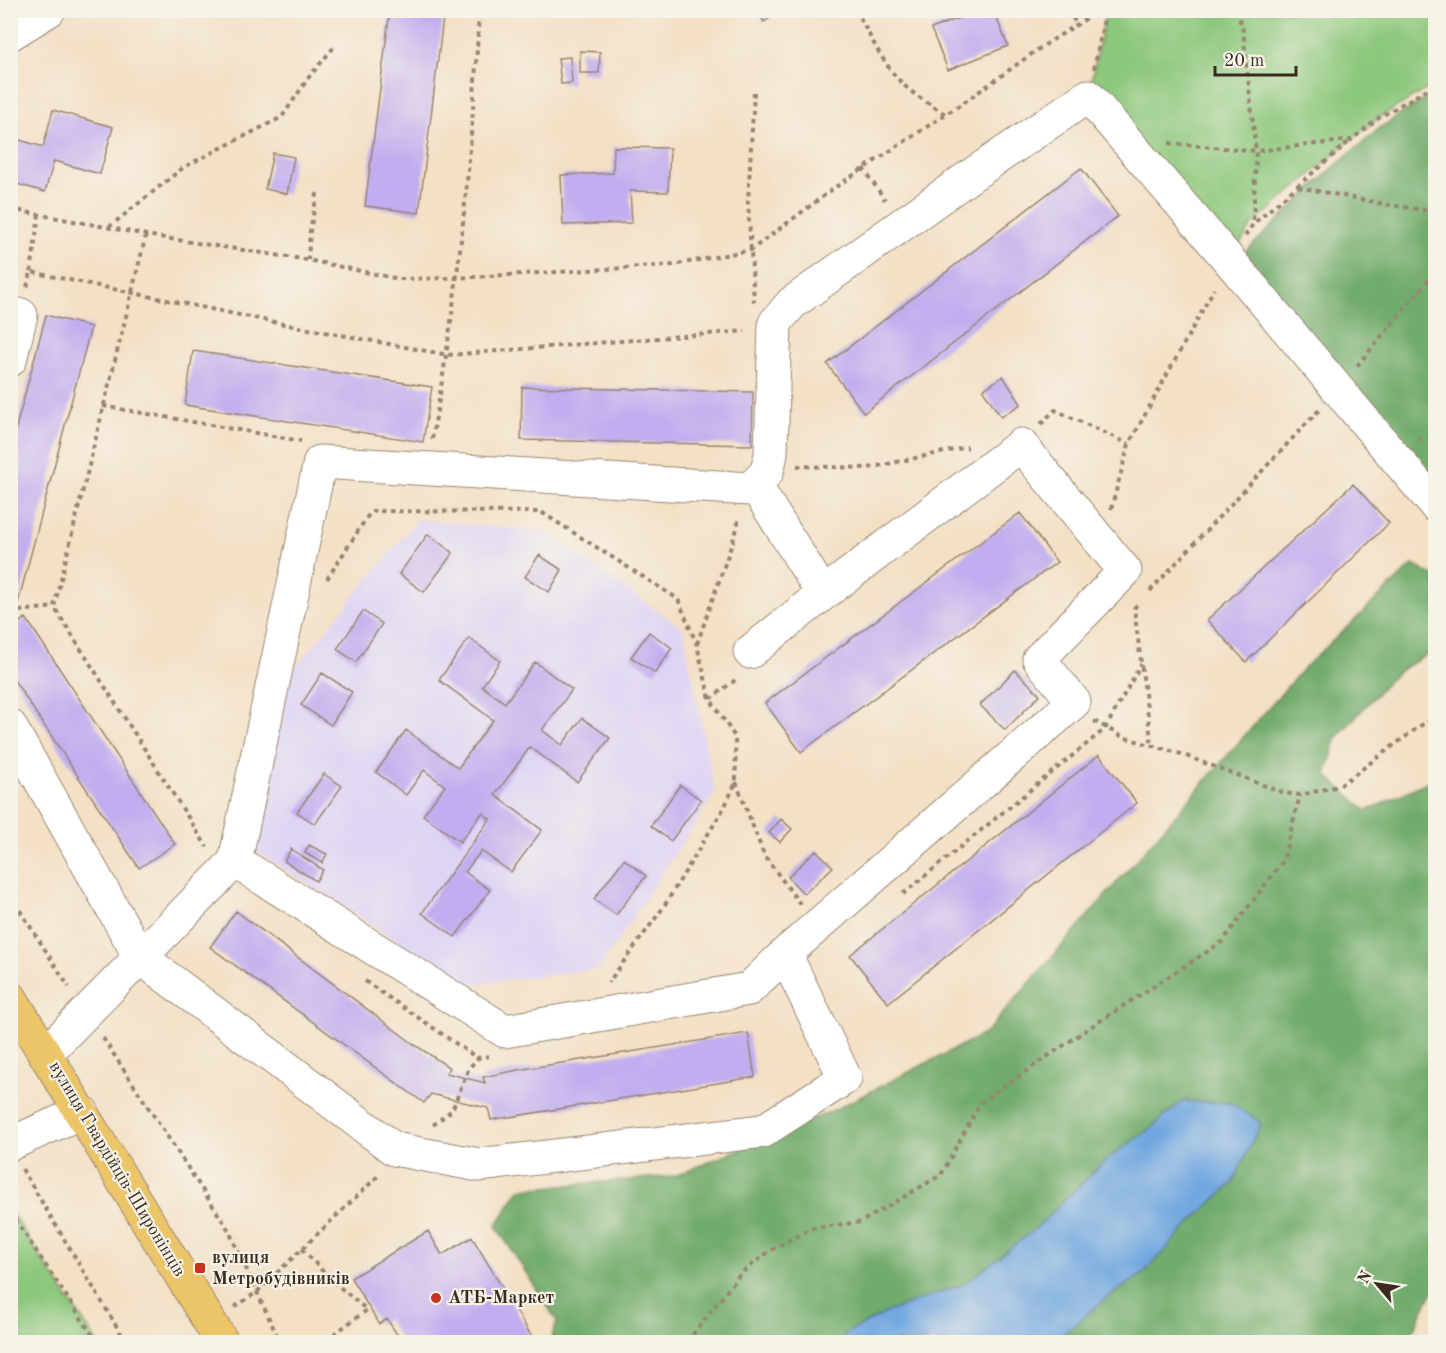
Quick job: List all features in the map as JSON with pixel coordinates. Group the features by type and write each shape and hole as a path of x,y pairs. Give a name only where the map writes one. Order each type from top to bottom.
{"main road":[{"name":"вулиця Гвардійців-Широнінців","path":"10,997 222,1342"}],"street":[{"path":"10,34 49,10"},
{"path":"46,1053 229,867 320,462 750,489 767,472 771,454 775,322 792,303 1088,96 1436,506"},
{"path":"10,360 21,315"},
{"path":"229,867 504,1031 749,989 785,954 1074,702 1039,658 1125,571 1021,445 750,652"},
{"path":"755,485 823,594"},
{"path":"10,726 140,957 394,1149 479,1165 763,1131 845,1078 785,954"},
{"path":"14,1152 81,1112"}],"path":[{"path":"426,469 448,355 474,119 479,10"},
{"path":"856,10 899,80 912,92 945,114"},
{"path":"1068,10 1077,25"},
{"path":"10,208 146,235 308,260 399,279 456,278 673,265 751,249 863,168 1100,10"},
{"path":"1088,96 1106,10"},
{"path":"1237,10 1243,31 1256,151 1253,224"},
{"path":"108,228 184,167 282,117 309,77 334,46"},
{"path":"1102,543 1129,444 1229,260 1253,224 1380,117 1436,84"},
{"path":"754,92 748,202 755,307"},
{"path":"1124,139 1256,151 1351,140"},
{"path":"863,168 902,226"},
{"path":"1298,186 1436,212"},
{"path":"308,260 310,231 318,189"},
{"path":"21,315 31,272 39,214"},
{"path":"146,235 54,607 229,867"},
{"path":"1152,747 1134,608 1337,389 1436,271"},
{"path":"31,272 448,355 756,330"},
{"path":"1021,445 1055,410 1129,444"},
{"path":"792,466 867,468 971,446"},
{"path":"321,588 371,511 541,512 678,600 697,645 710,699 735,737 736,782 764,855 816,927"},
{"path":"10,612 54,607"},
{"path":"896,900 1105,729 1142,664"},
{"path":"1074,702 1105,729 1123,737 1181,754 1284,793 1300,795 1339,786 1420,726 1436,717"},
{"path":"626,958 663,908 724,808 736,782"},
{"path":"687,1342 740,1274 771,1250 811,1228 861,1222 941,1175 981,1102 1089,1028 1222,942 1283,861 1300,795"},
{"path":"10,895 228,1229 280,1342"},
{"path":"359,977 477,1058 500,1054"},
{"path":"257,1292 404,1151 452,1110 465,1078"},
{"path":"14,1152 126,1342"},
{"path":"10,1212 97,1342"},
{"path":"302,1249 329,1278 367,1310 323,1342"}],"shaded area":[{"path":"418,519 547,532 683,629 715,793 599,969 466,985 253,849 290,674"}],"green space":[{"path":"1106,11 1435,11 1435,84 1380,117 1351,140 1253,224 1229,260 1088,96"},
{"path":"1435,92 1436,490 1239,258 1333,168 1381,127"},
{"path":"1413,565 1435,577 1435,650 1396,673 1337,737 1326,775 1367,811 1435,778 1435,1287 1407,1342 550,1342 557,1321 496,1226 520,1189 675,1176 832,1111 986,1033 1301,671"},
{"path":"11,1212 97,1342 11,1342"}],"water":[{"path":"1183,1101 1231,1103 1261,1123 1233,1183 1195,1218 1143,1274 1108,1297 1056,1340 1052,1342 839,1342 845,1334 887,1312 964,1284 1035,1229 1106,1160 1151,1128"}],"building":[{"path":"390,10 444,10 419,213 365,206"},
{"path":"757,10 782,10 764,22"},
{"path":"967,10 1014,10 997,19 1008,46 948,70 931,29 969,14"},
{"path":"580,51 600,52 599,73 580,73"},
{"path":"570,57 572,83 561,84 558,58"},
{"path":"53,110 113,127 100,174 54,161 45,192 10,182 10,137 43,147"},
{"path":"614,147 670,148 668,192 630,191 632,223 563,225 561,175 613,173"},
{"path":"273,153 294,157 287,194 265,189"},
{"path":"1081,168 1118,216 864,413 827,364"},
{"path":"46,315 91,327 18,603 12,601 16,624 26,618 175,844 139,868 10,674 10,450"},
{"path":"193,351 432,387 423,442 185,405"},
{"path":"1003,376 1021,404 1001,417 983,390"},
{"path":"522,387 753,392 752,445 521,440"},
{"path":"1353,484 1389,523 1246,662 1207,620"},
{"path":"1020,513 1057,562 801,752 765,703"},
{"path":"428,534 453,553 424,592 399,574"},
{"path":"539,555 562,570 549,592 525,577"},
{"path":"363,611 382,624 356,662 337,649"},
{"path":"649,632 672,648 655,673 631,657"},
{"path":"469,638 500,661 482,686 505,703 535,662 572,690 542,730 562,745 582,718 610,738 577,782 530,747 495,795 542,830 511,872 481,851 465,872 490,890 455,937 422,913 490,819 482,813 460,842 423,815 445,786 424,770 406,795 376,772 406,730 458,768 493,720 439,680"},
{"path":"1015,670 1040,695 1005,730 980,705"},
{"path":"322,673 352,692 331,725 301,705"},
{"path":"1099,755 1137,803 888,1003 850,955"},
{"path":"324,774 342,786 315,824 297,812"},
{"path":"680,785 701,800 671,841 651,826"},
{"path":"781,819 792,829 780,842 769,833"},
{"path":"309,845 327,854 322,863 305,853"},
{"path":"291,849 323,870 316,881 284,861"},
{"path":"816,850 833,867 804,894 788,877"},
{"path":"624,859 646,876 616,915 594,899"},
{"path":"236,911 415,1045 450,1068 446,1073 485,1083 483,1077 518,1070 748,1033 755,1077 491,1120 488,1108 431,1094 424,1103 210,947"},
{"name":"АТБ-Маркет","path":"428,1231 442,1255 472,1237 535,1342 402,1342 387,1319 379,1324 351,1278"}],"place":[{"name":"вулиця Метробудівників","path":"200,1268"},
{"name":"АТБ-Маркет","path":"436,1298"}]}
